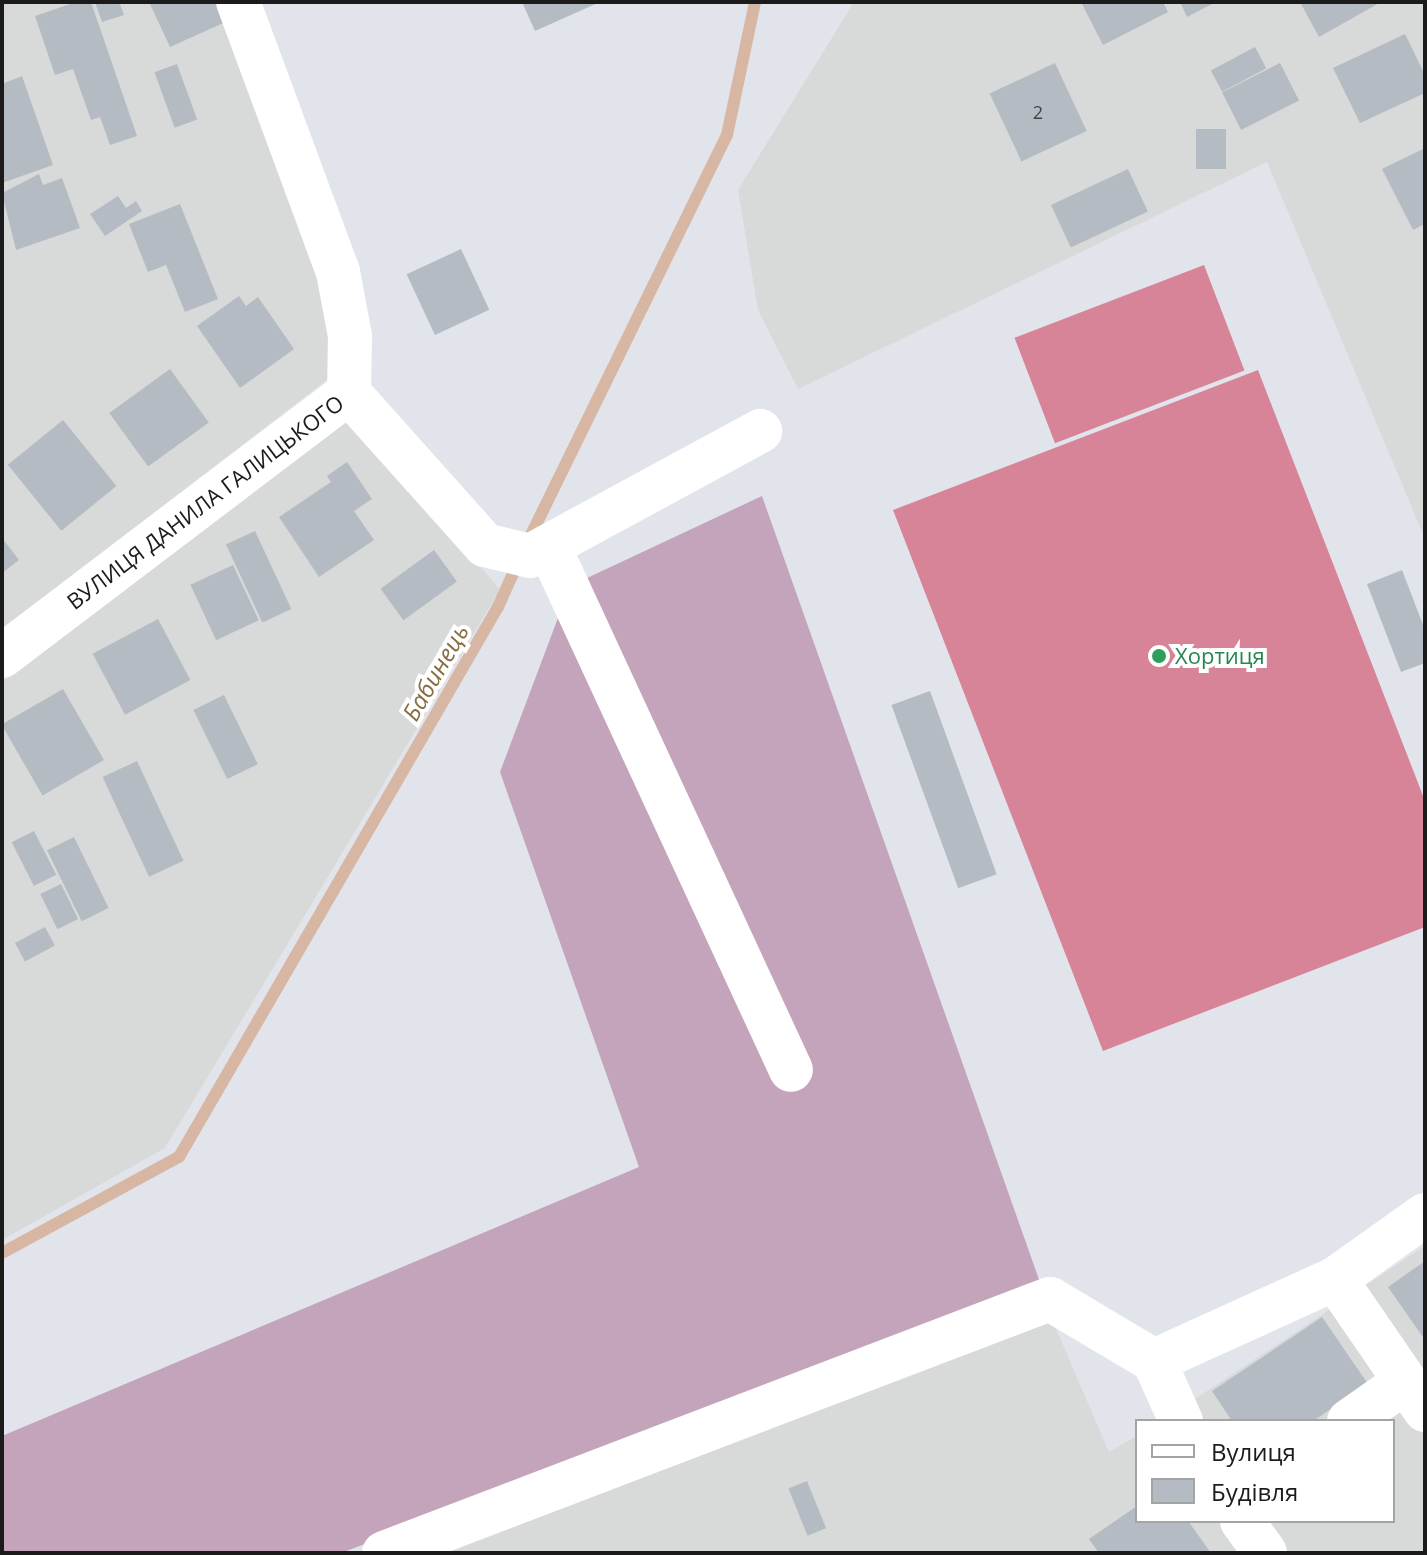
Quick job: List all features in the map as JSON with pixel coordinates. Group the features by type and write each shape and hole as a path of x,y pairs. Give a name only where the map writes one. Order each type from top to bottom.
{"street":[{"name":"ВУЛИЦЯ ДАНИЛА ГАЛИЦЬКОГО","path":"2,656 349,393 350,336 338,272 238,2"},
{"path":"349,393 485,545 539,552 760,431"},
{"path":"539,552 791,1070"},
{"path":"1154,1361 1335,1279 1425,1215"},
{"path":"1335,1279 1415,1396 1354,1419"},
{"path":"384,1553 436,1542 1050,1299 1154,1361 1180,1419"},
{"path":"1243,1523 1265,1553"}],"shaded area":[{"path":"2,2 227,2 328,282 337,372 2,629"},
{"path":"854,2 1425,2 1425,539 1267,162 798,389 758,310 738,190"},
{"path":"1204,265 1244,370 1055,443 1014,338"},
{"name":"Хортиця","path":"1258,370 1425,801 1425,927 1103,1051 893,510"},
{"path":"352,413 500,590 165,1148 2,1240 2,682"},
{"path":"762,496 1042,1288 341,1553 2,1553 2,1436 639,1167 500,772 570,586"},
{"path":"1425,1246 1425,1553 452,1553 449,1537 1051,1317 1109,1452 1135,1437 1135,1523 1395,1523 1395,1419 1165,1419"}],"building":[{"path":"76,2 91,2 137,136 110,145 100,117 91,120 73,69 55,75 35,16"},
{"path":"95,2 119,2 124,15 102,22"},
{"path":"149,2 222,2 230,20 170,47"},
{"path":"522,2 600,2 535,31"},
{"path":"1081,2 1163,2 1168,12 1103,45"},
{"path":"1180,2 1216,2 1187,17"},
{"path":"1300,2 1381,2 1319,37"},
{"path":"1405,34 1425,75 1425,93 1360,123 1333,68"},
{"path":"1255,47 1266,68 1222,92 1211,70"},
{"path":"1055,63 1087,131 1021,161 990,93"},
{"path":"1280,63 1299,100 1241,130 1222,93"},
{"path":"177,64 197,119 175,128 154,72"},
{"path":"22,76 53,165 2,183 2,84"},
{"path":"1196,129 1226,129 1226,169 1196,169"},
{"path":"1425,148 1425,224 1413,230 1382,169"},
{"path":"1128,169 1148,212 1071,248 1051,205"},
{"path":"39,174 43,185 62,178 80,228 16,250 2,193"},
{"path":"118,196 126,208 136,201 142,211 105,236 90,214"},
{"path":"180,204 218,299 185,312 166,265 148,272 129,224"},
{"path":"461,249 489,310 435,335 407,274"},
{"path":"239,296 246,306 258,297 294,349 240,388 197,326"},
{"path":"170,369 209,422 148,466 109,413"},
{"path":"63,420 116,486 61,531 8,465"},
{"path":"347,462 372,499 354,511 374,540 319,577 279,517 331,482 327,476"},
{"path":"255,531 291,609 262,622 226,545"},
{"path":"2,538 19,560 2,573"},
{"path":"434,550 457,582 404,620 381,589"},
{"path":"233,565 259,620 216,640 190,585"},
{"path":"1402,570 1425,630 1425,663 1401,672 1367,584"},
{"path":"158,619 190,680 125,715 93,654"},
{"path":"63,689 104,760 43,796 2,724"},
{"path":"930,691 997,874 958,888 891,705"},
{"path":"224,695 258,764 227,779 193,710"},
{"path":"137,761 183,861 149,877 103,777"},
{"path":"34,831 56,875 34,886 12,842"},
{"path":"74,837 109,908 82,921 47,850"},
{"path":"61,884 78,919 57,929 40,894"},
{"path":"45,927 55,946 25,962 15,943"},
{"path":"1425,1261 1425,1340 1388,1287"},
{"path":"1322,1317 1368,1384 1316,1419 1231,1419 1212,1391"},
{"path":"807,1481 826,1528 808,1536 788,1488"},
{"path":"1135,1507 1135,1523 1189,1523 1211,1553 1099,1553 1089,1539"}],"waterway":[{"name":"Бабинець","path":"527,543 727,135 755,2"},
{"name":"Бабинець","path":"2,1253 179,1157 498,607 519,560"}],"place":[{"name":"Хортиця","path":"1159,656"}]}
